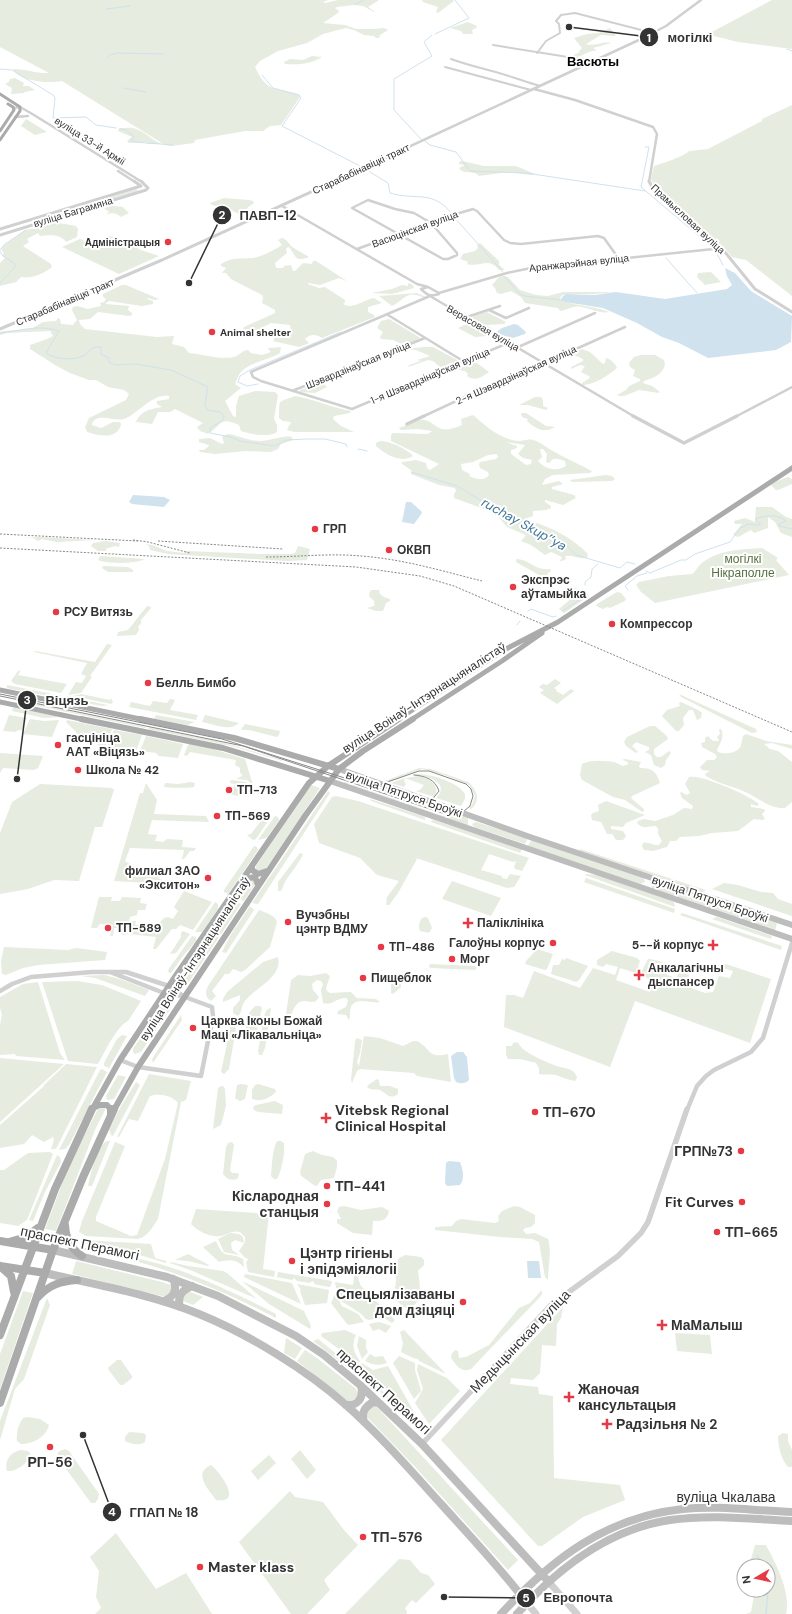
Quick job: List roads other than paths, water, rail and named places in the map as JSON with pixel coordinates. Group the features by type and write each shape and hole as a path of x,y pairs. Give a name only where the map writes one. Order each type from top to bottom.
{"main road":[{"name":"вуліца 33-й Арміі","path":"0,94 20,109"},
{"name":"вуліца 33-й Арміі","path":"0,99 14,108"},
{"path":"0,131 11,116 14,108"},
{"path":"0,140 20,109"},
{"path":"11,116 16,117"},
{"name":"вуліца Воінаў-Інтэрнацыяналістаў","path":"0,1403 53,1250 111,1115 138,1067 267,871 340,769 384,736 792,468"},
{"name":"вуліца Воінаў-Інтэрнацыяналістаў","path":"0,1335 32,1246 55,1189 100,1094 120,1060 164,993 314,776 504,650 541,633"},
{"name":"вуліца Пятруся Броўкі","path":"0,690 234,738 340,769 479,819 792,924"},
{"path":"442,691 448,695"},
{"path":"18,705 24,704 28,701 28,697 25,695"},
{"path":"31,708 29,704 30,701 38,697"},
{"name":"вуліца Пятруся Броўкі","path":"0,702 223,748 330,781 792,939"},
{"path":"471,829 470,823 472,820 479,819"},
{"path":"252,866 252,870 256,874 262,874 267,871"},
{"path":"638,886 643,886 647,883 647,878 642,874"},
{"path":"242,879 253,877 257,880 258,885"},
{"path":"654,891 650,887 650,884 653,881 659,880"},
{"path":"100,1094 102,1099 108,1103 120,1100"},
{"path":"93,1108 99,1105 107,1105 110,1108 111,1115"},
{"path":"65,1222 67,1242 70,1248 82,1256"},
{"path":"3,1242 26,1237 40,1226"},
{"name":"праспект Перамогі","path":"3,1242 82,1256 173,1279 218,1296 296,1336 324,1355 360,1385 422,1444 548,1581"},
{"path":"0,1266 45,1273 164,1301 230,1328 264,1347 328,1390 385,1442 520,1592 528,1603"},
{"path":"0,1266 11,1276 14,1294"},
{"path":"164,1301 169,1299 175,1293 176,1284 173,1279"},
{"path":"36,1298 46,1289 59,1281 77,1280"},
{"path":"180,1307 178,1302 183,1290 192,1286"},
{"path":"346,1405 355,1404 360,1400 362,1392 360,1385"},
{"path":"364,1422 362,1413 365,1407 373,1402 379,1403"},
{"name":"вуліца Чкалава","path":"501,1614 520,1592 541,1572 577,1545 617,1524 659,1512 695,1509 792,1512"},
{"name":"вуліца Чкалава","path":"517,1614 548,1581 601,1544 627,1532 651,1524 687,1518 792,1521"}],"street":[{"name":"Старабабінавіцкі тракт","path":"0,329 117,280 282,206 532,90 653,33 701,0"},
{"path":"538,53 537,51 542,48 544,42 560,33 559,25 556,21 561,15 571,12 653,33"},
{"path":"493,45 593,61"},
{"path":"451,60 540,86"},
{"path":"445,67 532,90"},
{"name":"Прамысловая вуліца","path":"532,90 576,100 653,127 657,134 649,183 652,187 722,248 755,289 792,312"},
{"name":"вуліца 33-й Арміі","path":"14,108 20,109 146,185"},
{"name":"вуліца 33-й Арміі","path":"20,109 28,116 66,137"},
{"path":"16,117 28,116"},
{"name":"вуліца 33-й Арміі","path":"97,156 141,186"},
{"path":"141,186 146,185 148,188 146,190"},
{"path":"141,186 146,190"},
{"name":"вуліца Баграмяна","path":"0,229 141,186"},
{"name":"вуліца Баграмяна","path":"0,234 146,190"},
{"path":"371,200 394,209 414,213 430,223 454,249 457,255 448,259 443,259 399,234 352,207 359,203 371,200"},
{"name":"Верасовая вуліца","path":"282,206 417,284 428,287 439,293"},
{"path":"63,210 63,213 68,214"},
{"name":"Васюцінская вуліца","path":"357,249 430,223 473,210 477,211 504,240 510,243 521,244 598,236 604,238 619,258"},
{"path":"49,214 54,215 54,218"},
{"name":"Аранжарэйная вуліца","path":"439,293 520,270 619,258 722,248"},
{"name":"Верасовая вуліца","path":"417,284 422,292 464,318 680,442 684,443 792,387"},
{"path":"421,289 428,287"},
{"name":"Верасовая вуліца","path":"430,296 437,295 439,293"},
{"path":"292,391 261,381 253,377 251,372 430,296"},
{"path":"464,318 500,306"},
{"path":"489,310 506,319 530,308"},
{"path":"516,348 595,313"},
{"path":"388,315 464,361"},
{"name":"2-я Шэвардзінаўская вуліца","path":"407,424 540,362 567,353 625,327"},
{"name":"Шэвардзінаўская вуліца","path":"292,391 425,338"},
{"name":"1-я Шэвардзінаўская вуліца","path":"292,391 352,409 508,343"},
{"name":"Медыцынская вуліца","path":"422,1444 551,1305 567,1291 631,1246 642,1233 648,1222 687,1109 697,1086 714,1070 750,1052 763,1038 792,943"},
{"path":"106,971 164,993 185,996"},
{"path":"0,991 12,984 31,977 106,971 126,972 169,986 185,996 212,1008 213,1016 201,1076 138,1067 120,1060"},
{"name":"праспект Перамогі","path":"548,1581 577,1614"},
{"path":"528,1603 536,1614"}],"water":[{"path":"725,268 735,273 751,291 792,316 791,342 776,350 708,358 603,308 565,302 561,300 566,294 595,295 616,292 665,299 727,289 732,285"},
{"path":"514,324 518,325 526,332 525,334 513,338 495,333 502,328"},
{"path":"133,495 164,497 170,500 164,507 132,504 129,502"},
{"path":"406,502 411,502 422,513 414,524 402,522"},
{"path":"457,1052 463,1052 467,1057 469,1080 464,1083 456,1082 454,1078 451,1056"},
{"path":"449,1161 460,1162 463,1180 460,1185 447,1186 445,1183 446,1163"},
{"path":"527,1261 539,1261 541,1278 528,1278"}],"waterway":[{"path":"355,4 364,0"},
{"path":"435,34 469,18 455,0"},
{"path":"106,9 130,6"},
{"path":"421,139 394,110 394,79 432,56 424,42 432,35"},
{"path":"787,49 792,51"},
{"path":"106,59 110,55 117,53 164,54"},
{"path":"0,69 12,70 53,95 55,98 53,118 86,117 96,125 116,128"},
{"path":"262,75 273,88 299,95 301,98 282,126 362,167"},
{"path":"123,88 146,92"},
{"path":"120,129 126,130 134,137 131,140 134,142 173,145"},
{"path":"425,141 430,145 456,152 470,171 526,173 645,191"},
{"path":"645,147 649,147 641,187 713,248"},
{"path":"365,169 388,183 390,193 431,198 445,206 452,214"},
{"path":"454,217 503,272"},
{"name":"ruchay Skup’’ya","path":"0,250 5,244 26,230"},
{"path":"715,250 723,265"},
{"name":"ruchay Skup’’ya","path":"0,251 2,255 15,264 15,267 0,283"},
{"path":"666,258 697,293"},
{"path":"504,276 520,294 524,296 561,300"},
{"name":"ruchay Skup’’ya","path":"0,333 37,328 52,329 59,331 46,353 54,357 64,359 78,358 94,348 101,347 101,354 109,358 109,362 115,365 135,364 171,370 208,387 205,404 207,410 221,412 224,417 222,421 210,428 210,433 231,437 240,441 274,446 287,440 325,439 346,444 347,447"},
{"path":"258,384 247,386 238,382 240,376 250,370 341,332"},
{"name":"ruchay Skup’’ya","path":"358,449 367,451"},
{"name":"ruchay Skup’’ya","path":"411,472 457,486 520,524 566,545 576,555 620,568 627,562 635,564"},
{"name":"ruchay Skup’’ya","path":"646,571 650,573 681,560 686,560 695,554 730,542 741,527 744,527 747,524 761,525 755,519 767,516 779,517 786,521 779,524 779,526 792,529"},
{"path":"585,585 585,582 591,577 592,569 598,564"},
{"path":"628,590 625,586 637,576 647,573"},
{"path":"563,611 583,597 583,591"},
{"path":"528,611 531,609 553,617 556,616"},
{"path":"517,625 520,621"},
{"path":"766,1614 767,1598"}],"tram line":[{"path":"0,694 222,739 373,787 419,771 429,771 466,784 471,789 473,796 470,806 464,811 453,814 442,813 243,746 0,696"},
{"path":"414,775 429,779 435,784 439,791 431,801 420,804"}],"railway":[{"path":"0,534 138,541"},
{"path":"133,540 148,542 190,553"},
{"path":"158,541 283,549"},
{"path":"0,548 356,567 420,576 454,586 792,732"},
{"path":"266,557 349,555 377,558 422,566 482,581"}],"place":[{"name":"могілкі","path":"569,27"},
{"name":"Адміністрацыя","path":"168,242"},
{"name":"ПАВП-12","path":"189,283"},
{"name":"Animal shelter","path":"212,332"},
{"name":"ГРП","path":"315,529"},
{"name":"ОКВП","path":"389,550"},
{"name":"Экспрэс аўтамыйка","path":"513,587"},
{"name":"РСУ Витязь","path":"56,612"},
{"name":"Компрессор","path":"612,624"},
{"name":"Белль Бимбо","path":"148,683"},
{"name":"гасцініца ААТ «Віцязь»","path":"58,745"},
{"name":"Школа № 42","path":"78,770"},
{"name":"Віцязь","path":"17,779"},
{"name":"ТП-713","path":"229,790"},
{"name":"ТП-569","path":"217,816"},
{"name":"филиал ЗАО «Экситон»","path":"208,878"},
{"name":"Вучэбны цэнтр ВДМУ","path":"288,922"},
{"name":"Паліклініка","path":"468,923"},
{"name":"ТП-589","path":"108,928"},
{"name":"Галоўны корпус","path":"553,943"},
{"name":"5--й корпус","path":"713,945"},
{"name":"ТП-486","path":"381,947"},
{"name":"Морг","path":"452,959"},
{"name":"Анкалагічны дыспансер","path":"639,975"},
{"name":"Пищеблок","path":"363,978"},
{"name":"Царква Іконы Божай Маці «Лікавальніца»","path":"193,1028"},
{"name":"ТП-670","path":"535,1112"},
{"name":"Vitebsk Regional Clinical Hospital","path":"326,1118"},
{"name":"ГРП№73","path":"741,1151"},
{"name":"ТП-441","path":"327,1186"},
{"name":"Fit Curves","path":"742,1202"},
{"name":"Кіслародная станцыя","path":"327,1204"},
{"name":"ТП-665","path":"717,1232"},
{"name":"Цэнтр гігіены і эпідэміялогіі","path":"292,1261"},
{"name":"Спецыялізаваны дом дзіцяці","path":"463,1302"},
{"name":"МаМалыш","path":"662,1325"},
{"name":"Жаночая кансультацыя","path":"569,1397"},
{"name":"Радзільня № 2","path":"607,1424"},
{"name":"ГПАП № 18","path":"83,1435"},
{"name":"РП-56","path":"50,1447"},
{"name":"ТП-576","path":"363,1537"},
{"name":"Master klass","path":"200,1567"},
{"name":"Европочта","path":"444,1597"}],"district":[{"name":"Васюты","path":"593,61"}],"park label":[{"name":"могілкі Нікраполле","path":"743,566"}]}
